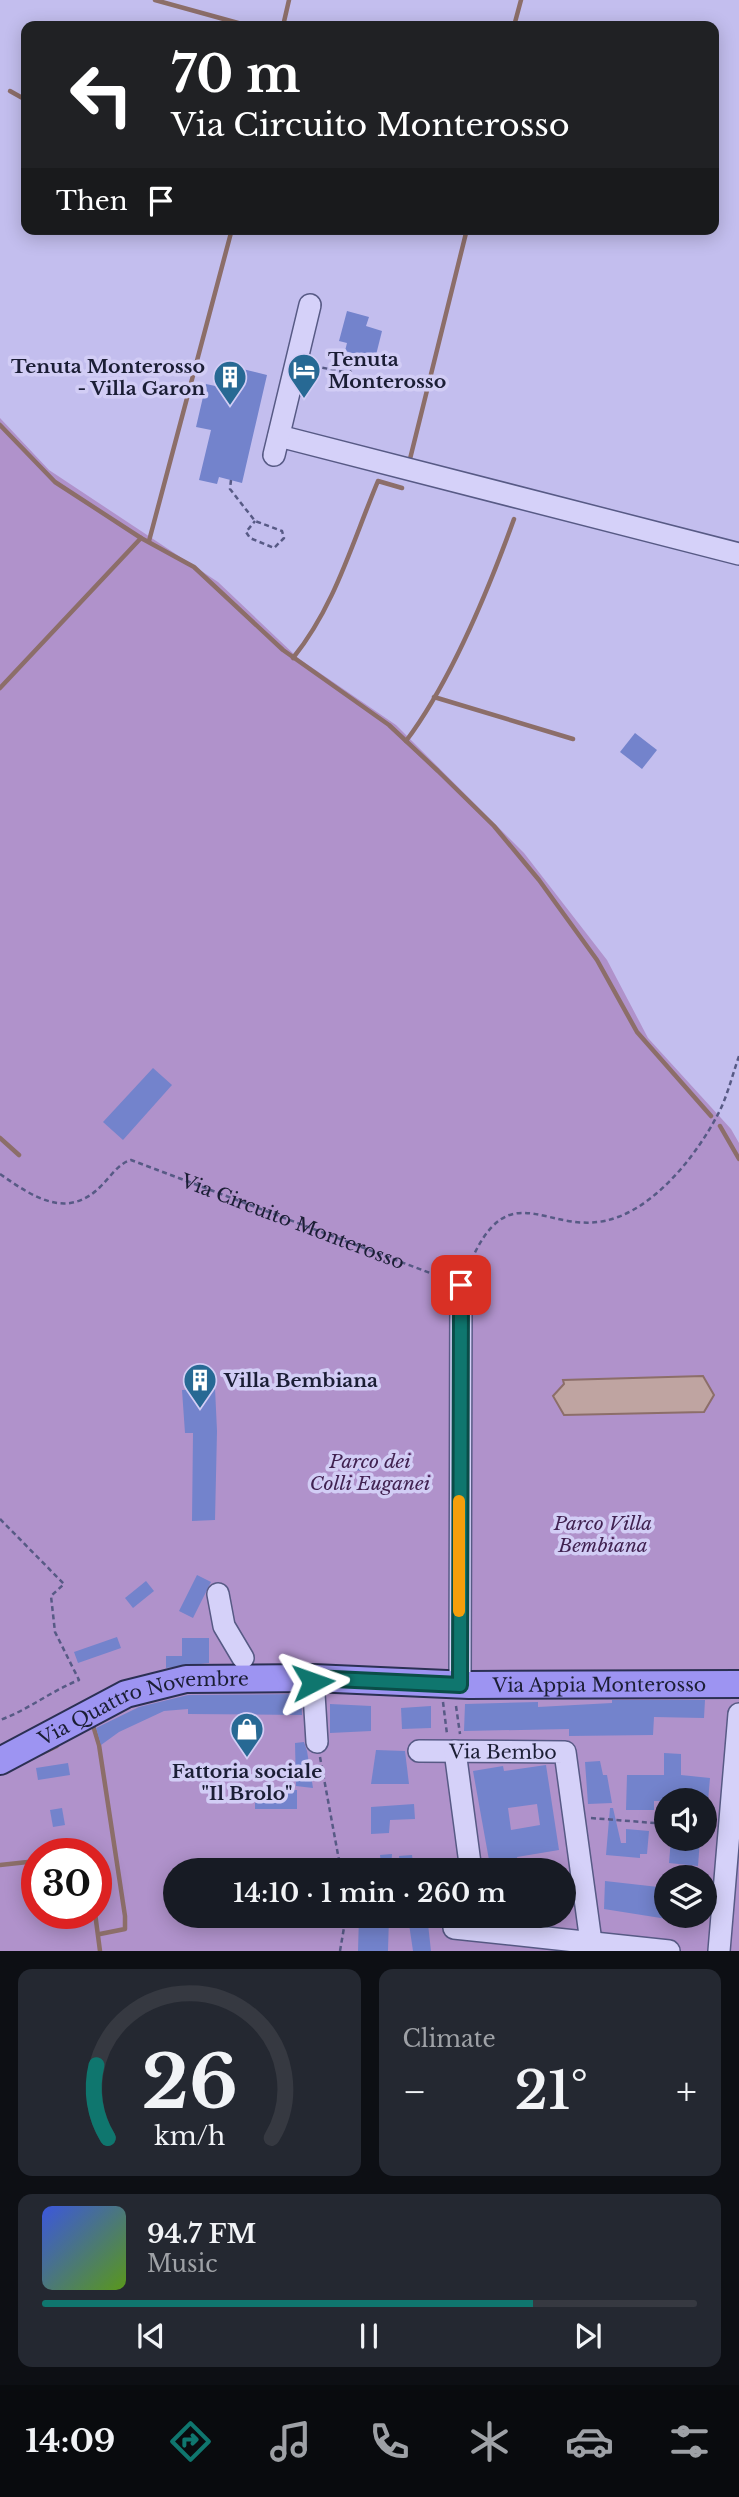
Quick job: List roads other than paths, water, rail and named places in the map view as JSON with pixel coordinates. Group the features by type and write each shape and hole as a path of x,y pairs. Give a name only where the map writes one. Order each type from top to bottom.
{"main road":[{"name":"Via Quattro Novembre","path":"0,1762 95,1707 164,1682 224,1678 313,1678 452,1691"},
{"name":"Via Appia Monterosso","path":"452,1691 739,1684"}],"street":[{"path":"310,305 276,445 739,555"},
{"path":"452,1691 461,1285"},
{"path":"218,1594 224,1626 243,1658"},
{"path":"313,1678 317,1742"},
{"path":"719,1951 739,1714"},
{"name":"Via Bembo","path":"419,1751 565,1752 591,1942"},
{"path":"455,1751 469,1858"},
{"path":"454,1928 478,1933 669,1951"}],"waterway":[{"path":"155,0 231,21"},
{"path":"284,21 289,0"},
{"path":"515,21 521,0"},
{"path":"10,91 21,97"},
{"path":"149,541 230,235"},
{"path":"409,463 466,235"},
{"path":"0,425 55,482 141,538 194,567 283,650 389,725 438,771 494,826 539,880 597,960 637,1032 711,1116"},
{"path":"293,658 308,638 331,595 378,481 402,488"},
{"path":"406,741 453,663 480,605 514,519"},
{"path":"0,688 141,538"},
{"path":"434,697 573,739"},
{"path":"720,1126 739,1159"},
{"path":"0,1138 19,1155"},
{"path":"92,1722 99,1745 125,1916 125,1929 100,1934"},
{"path":"42,1753 57,1746"},
{"path":"0,1865 21,1863"},
{"path":"97,1929 100,1951"}],"place":[{"name":"Tenuta Monterosso","path":"304,400"},
{"name":"Tenuta Monterosso - Villa Garon","path":"230,407"},
{"name":"Villa Bembiana","path":"200,1410"},
{"name":"Fattoria sociale \"Il Brolo\"","path":"247,1759"}],"park label":[{"name":"Parco dei Colli Euganei","path":"370,1472"},
{"name":"Parco Villa Bembiana","path":"603,1534"}]}
